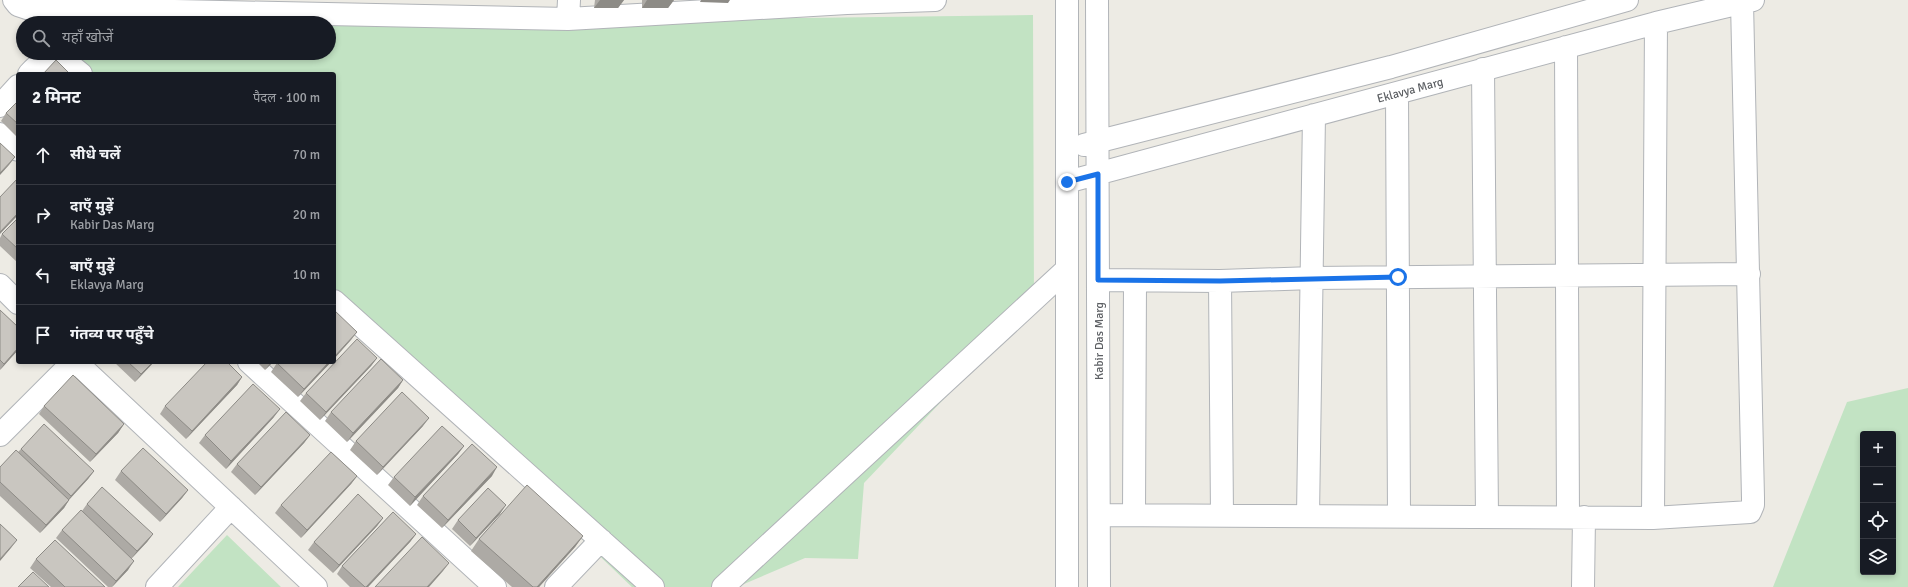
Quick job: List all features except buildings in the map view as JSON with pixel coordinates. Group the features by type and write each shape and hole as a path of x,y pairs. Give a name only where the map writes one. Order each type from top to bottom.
{"street":[{"path":"14,0 18,5 27,8 332,7 496,9 568,9 924,0"},
{"path":"1067,0 1067,587"},
{"name":"Kabir Das Marg","path":"1097,0 1099,587"},
{"path":"1067,149 1390,67 1601,4 1627,0"},
{"path":"1099,514 1653,518 1750,512 1753,505 1748,274 1748,1"},
{"name":"Eklavya Marg","path":"1067,182 1607,36 1748,1"},
{"path":"1601,4 1607,36"},
{"path":"1653,518 1656,23"},
{"path":"1566,47 1567,275 1576,517 1583,587"},
{"path":"31,72 38,64 48,60"},
{"path":"57,60 63,61 78,72"},
{"path":"1483,70 1487,517"},
{"path":"0,106 16,88"},
{"path":"1397,93 1399,516"},
{"path":"1308,516 1313,278 1314,115"},
{"path":"0,134 16,148"},
{"path":"723,587 1067,269"},
{"path":"1098,280 1220,281 1313,278 1748,274"},
{"path":"1134,515 1135,281"},
{"path":"1220,281 1222,515"},
{"path":"0,285 16,301"},
{"path":"336,303 653,587"},
{"path":"0,435 72,364"},
{"path":"76,364 316,587"},
{"path":"251,364 495,587"},
{"path":"157,587 231,507"},
{"path":"556,587 601,540"}],"green space":[{"path":"1033,15 1034,304 864,483 858,559 805,558 737,587 632,587 336,304 336,72 93,72 80,60 336,60 336,24"},
{"path":"1908,388 1908,587 1773,587 1847,402"},
{"path":"227,535 281,587 178,587"}],"route":[{"path":"1067,182 1098,174 1098,280 1220,281 1398,277"}]}
